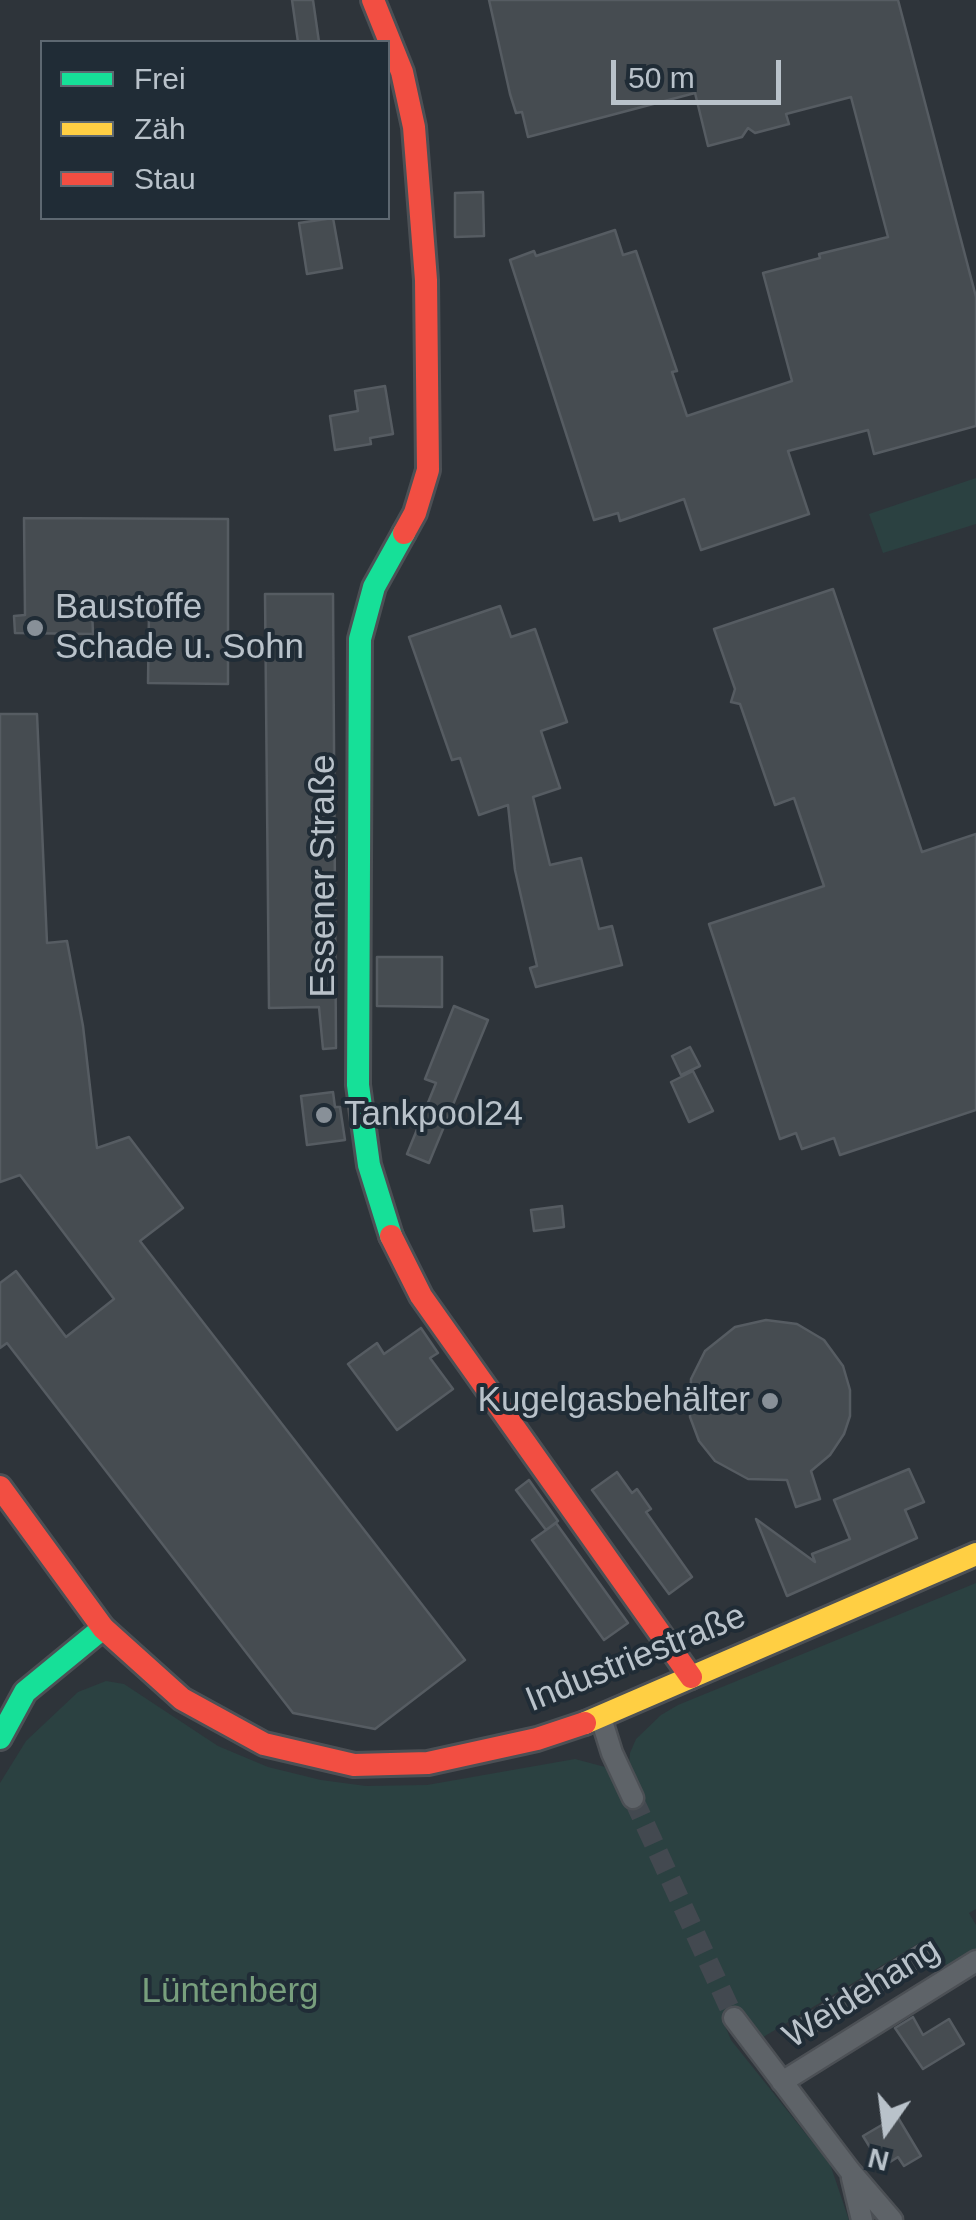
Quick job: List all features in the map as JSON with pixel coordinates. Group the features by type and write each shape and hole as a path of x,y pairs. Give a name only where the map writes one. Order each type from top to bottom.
{"street":[{"name":"Essener Straße","path":"373,0 389,40"},
{"name":"Essener Straße","path":"390,42 402,72 414,128 426,280 428,470 415,514 374,587 360,639 358,1085 369,1165 394,1245 420,1296 691,1676"},
{"name":"Industriestraße","path":"0,1486 103,1628 182,1699 264,1744 354,1764 428,1764 537,1739 601,1718 976,1554"},
{"path":"0,1738 25,1692 103,1628"},
{"path":"601,1718 633,1798"},
{"name":"Weidehang","path":"782,2082 976,1961"},
{"path":"734,2018 850,2172 892,2220"},
{"path":"850,2172 862,2220"}],"green space":[{"path":"976,478 976,524 883,553 869,514"},
{"name":"Lüntenberg","path":"976,1583 976,1909 969,1913 976,1925 976,1951 948,1968 929,1937 760,2039 744,2012 723,2021 731,2040 830,2164 849,2220 0,2220 0,1783 26,1741 78,1692 106,1681 124,1684 218,1746 268,1767 321,1780 366,1786 427,1785 575,1759 605,1767 613,1774 629,1766 636,1739 678,1705"}],"building":[{"path":"292,0 313,0 319,40 298,40"},
{"path":"489,0 898,0 976,297 976,426 874,454 868,430 788,451 809,514 701,550 684,499 620,521 618,513 594,520 510,260 534,251 536,256 615,230 623,255 636,251 677,371 672,372 687,416 792,381 763,273 888,237 851,97 786,114 789,124 755,133 748,128 742,137 708,146 695,93 528,137 522,112 516,113 510,94"},
{"path":"483,192 484,236 455,237 455,193"},
{"path":"333,220 342,268 307,274 299,223"},
{"path":"385,386 393,434 370,438 371,444 335,450 330,416 358,411 355,391"},
{"path":"24,518 228,519 228,684 148,683 149,611 92,610 93,634 15,633 14,616 25,615"},
{"path":"833,589 922,852 976,834 976,1110 840,1155 834,1138 802,1149 796,1133 780,1139 709,924 824,886 794,798 775,805 740,704 731,702 735,689 714,629"},
{"path":"265,594 333,594 336,1048 323,1049 319,1007 269,1008"},
{"path":"500,606 511,637 535,629 567,722 541,731 560,788 533,797 550,865 581,858 599,929 612,926 622,965 536,987 530,968 537,966 515,870 508,805 479,815 460,758 452,760 409,637"},
{"path":"0,714 37,714 47,943 67,941 83,1026 97,1148 129,1137 183,1208 140,1241 465,1660 375,1729 293,1713 7,1343 0,1348 0,1283 16,1271 66,1337 114,1299 20,1175 0,1182"},
{"path":"377,957 442,957 442,1007 377,1006"},
{"path":"454,1006 488,1020 429,1163 407,1154 436,1083 425,1079"},
{"path":"690,1047 700,1066 681,1075 672,1056"},
{"path":"693,1071 713,1111 689,1122 671,1082"},
{"path":"333,1092 335,1107 340,1107 345,1140 307,1145 301,1096"},
{"path":"562,1206 564,1227 534,1231 531,1210"},
{"name":"Kugelgasbehälter","path":"766,1320 797,1324 824,1340 843,1366 850,1390 850,1416 844,1434 830,1455 811,1471 820,1499 796,1507 787,1480 748,1479 715,1461 699,1441 690,1417 691,1379 705,1351 735,1327"},
{"path":"421,1328 438,1353 430,1358 453,1389 397,1430 348,1364 377,1343 384,1354"},
{"path":"909,1469 924,1502 905,1510 917,1538 787,1596 756,1519 815,1562 812,1554 850,1539 834,1500"},
{"path":"617,1472 632,1493 637,1489 651,1509 646,1512 692,1577 669,1594 592,1490"},
{"path":"529,1480 558,1521 546,1530 516,1490"},
{"path":"556,1523 628,1623 604,1640 532,1540"},
{"path":"930,1938 940,1954 810,2035 800,2019"},
{"path":"913,2017 923,2035 949,2019 964,2044 923,2069 895,2028"},
{"path":"897,2116 921,2156 904,2166 898,2157 882,2167 863,2136"}],"tunnel":[{"path":"633,1798 734,2018"}],"traffic: fast":[{"path":"391,1236 369,1165 358,1085 360,639 374,587 404,533"},
{"path":"0,1738 25,1692 103,1628"}],"traffic: slow":[{"path":"585,1723 976,1554"}],"traffic: jam":[{"path":"373,0 389,40"},
{"path":"390,42 402,72 414,127 426,280 428,470 415,513 404,533"},
{"path":"391,1236 421,1296 691,1677"},
{"path":"0,1487 103,1628 182,1699 264,1744 354,1765 428,1763 537,1739 585,1723"}],"place":[{"name":"Baustoffe Schade u. Sohn","path":"35,628"},
{"name":"Tankpool24","path":"324,1115"},
{"name":"Kugelgasbehälter","path":"770,1401"}]}
